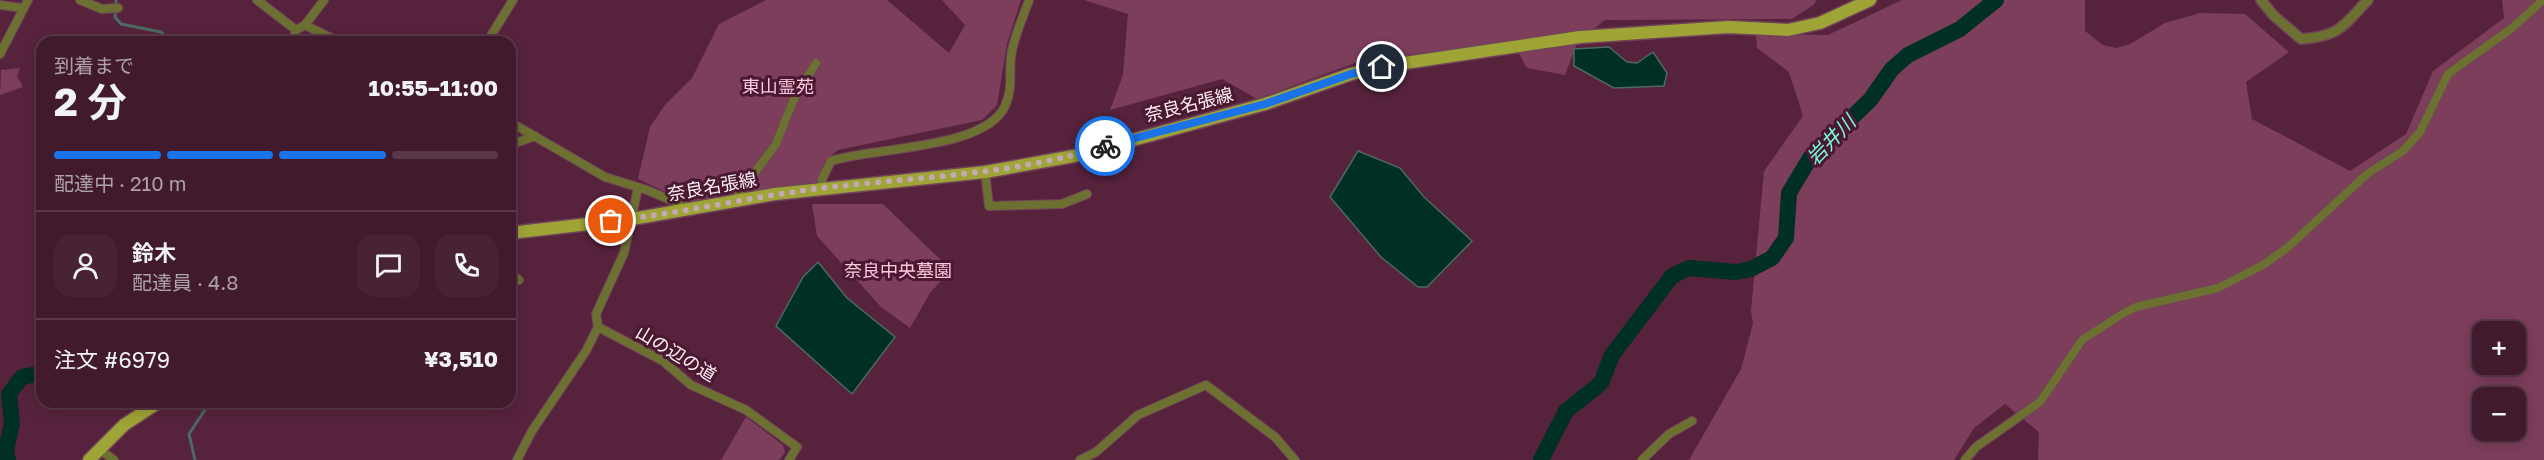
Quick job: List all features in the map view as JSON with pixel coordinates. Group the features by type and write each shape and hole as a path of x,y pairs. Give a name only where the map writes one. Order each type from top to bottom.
{"main road":[{"name":"奈良名張線","path":"516,232 632,219 822,188 985,172 1074,156 1265,104 1351,74 1398,64 1580,37 1728,27 1788,30 1820,23 1870,0"},
{"path":"89,460 124,425 150,408"}],"street":[{"path":"0,54 28,0"},
{"path":"80,0 102,9 118,9"},
{"path":"257,0 296,30"},
{"path":"296,30 305,26 324,0"},
{"path":"491,36 513,0"},
{"path":"822,188 822,179 831,161 844,157 912,149 981,129 998,118 1006,106 1011,85 1011,56 1029,0"},
{"path":"2261,0 2273,15 2301,39 2325,37 2337,32 2368,0"},
{"path":"1965,460 1976,447 2040,402 2082,340 2112,320 2136,307 2218,288 2245,276 2287,248 2367,174 2409,145 2420,132 2448,74 2512,28 2543,0"},
{"path":"0,5 22,8"},
{"path":"305,26 326,36"},
{"path":"294,36 296,30"},
{"path":"734,201 776,144 793,101 816,63"},
{"path":"516,125 597,173 690,209"},
{"path":"516,143 535,136"},
{"path":"985,172 989,207 1062,204 1087,194"},
{"path":"517,460 532,431 586,351 598,327 596,314 624,253 638,188"},
{"name":"山の辺の道","path":"598,327 663,361 691,385 746,410 796,447 789,460"},
{"path":"1080,460 1096,452 1138,415 1206,385 1275,437 1295,460"},
{"path":"1642,460 1669,434 1692,421"},
{"path":"99,449 114,460"}],"green space":[{"name":"東山霊苑","path":"766,0 887,0 949,53 965,25 942,0 1021,0 1007,44 997,105 982,120 838,150 831,156 814,186 754,191 689,203 638,179 650,127 665,105 692,78 719,24"},
{"path":"1084,0 1816,0 1815,4 1792,19 1605,20 1577,43 1565,75 1527,68 1513,43 1366,59 1257,99 1222,79 1110,110 1123,75 1128,14"},
{"path":"1902,0 2085,0 2085,31 2103,45 2116,48 2130,44 2165,23 2200,13 2245,14 2289,52 2246,82 2252,119 2350,171 2406,134 2433,71 2504,18 2502,0 2544,0 2544,460 2038,460 2039,432 2005,404 1974,428 1954,460 1689,460 1741,369 1753,323 1751,311 1764,171 1803,116 1789,72 1757,48 1756,34 1828,35"},
{"path":"20,68 17,76 23,87 0,95 1,70"},
{"name":"奈良中央墓園","path":"812,204 883,204 951,270 930,293 910,328 881,307 817,236"},
{"path":"746,417 783,445 785,453 779,460 721,460"}],"shaded area":[{"path":"1609,47 1627,62 1637,63 1653,52 1667,73 1664,86 1614,88 1574,66 1574,49"},
{"path":"1358,151 1400,168 1424,197 1472,241 1427,287 1418,287 1381,257 1330,197"},
{"path":"818,262 847,298 895,337 852,394 776,326 803,277"}],"waterway":[{"path":"116,0 115,17 121,24 161,32 164,36"},
{"name":"岩井川","path":"1541,460 1566,411 1601,383 1612,355 1672,276 1689,268 1736,272 1751,269 1772,258 1786,238 1789,193 1810,158 1870,100 1892,69 1908,55 1960,29 1996,0"},
{"path":"8,460 6,451 12,423 9,394 22,377 36,374"},
{"path":"195,460 189,434 206,408"}],"way so far":[{"path":"611,221 776,194 985,172 1074,156 1105,146"}],"route":[{"path":"1105,146 1265,104 1351,74 1382,67"}]}
